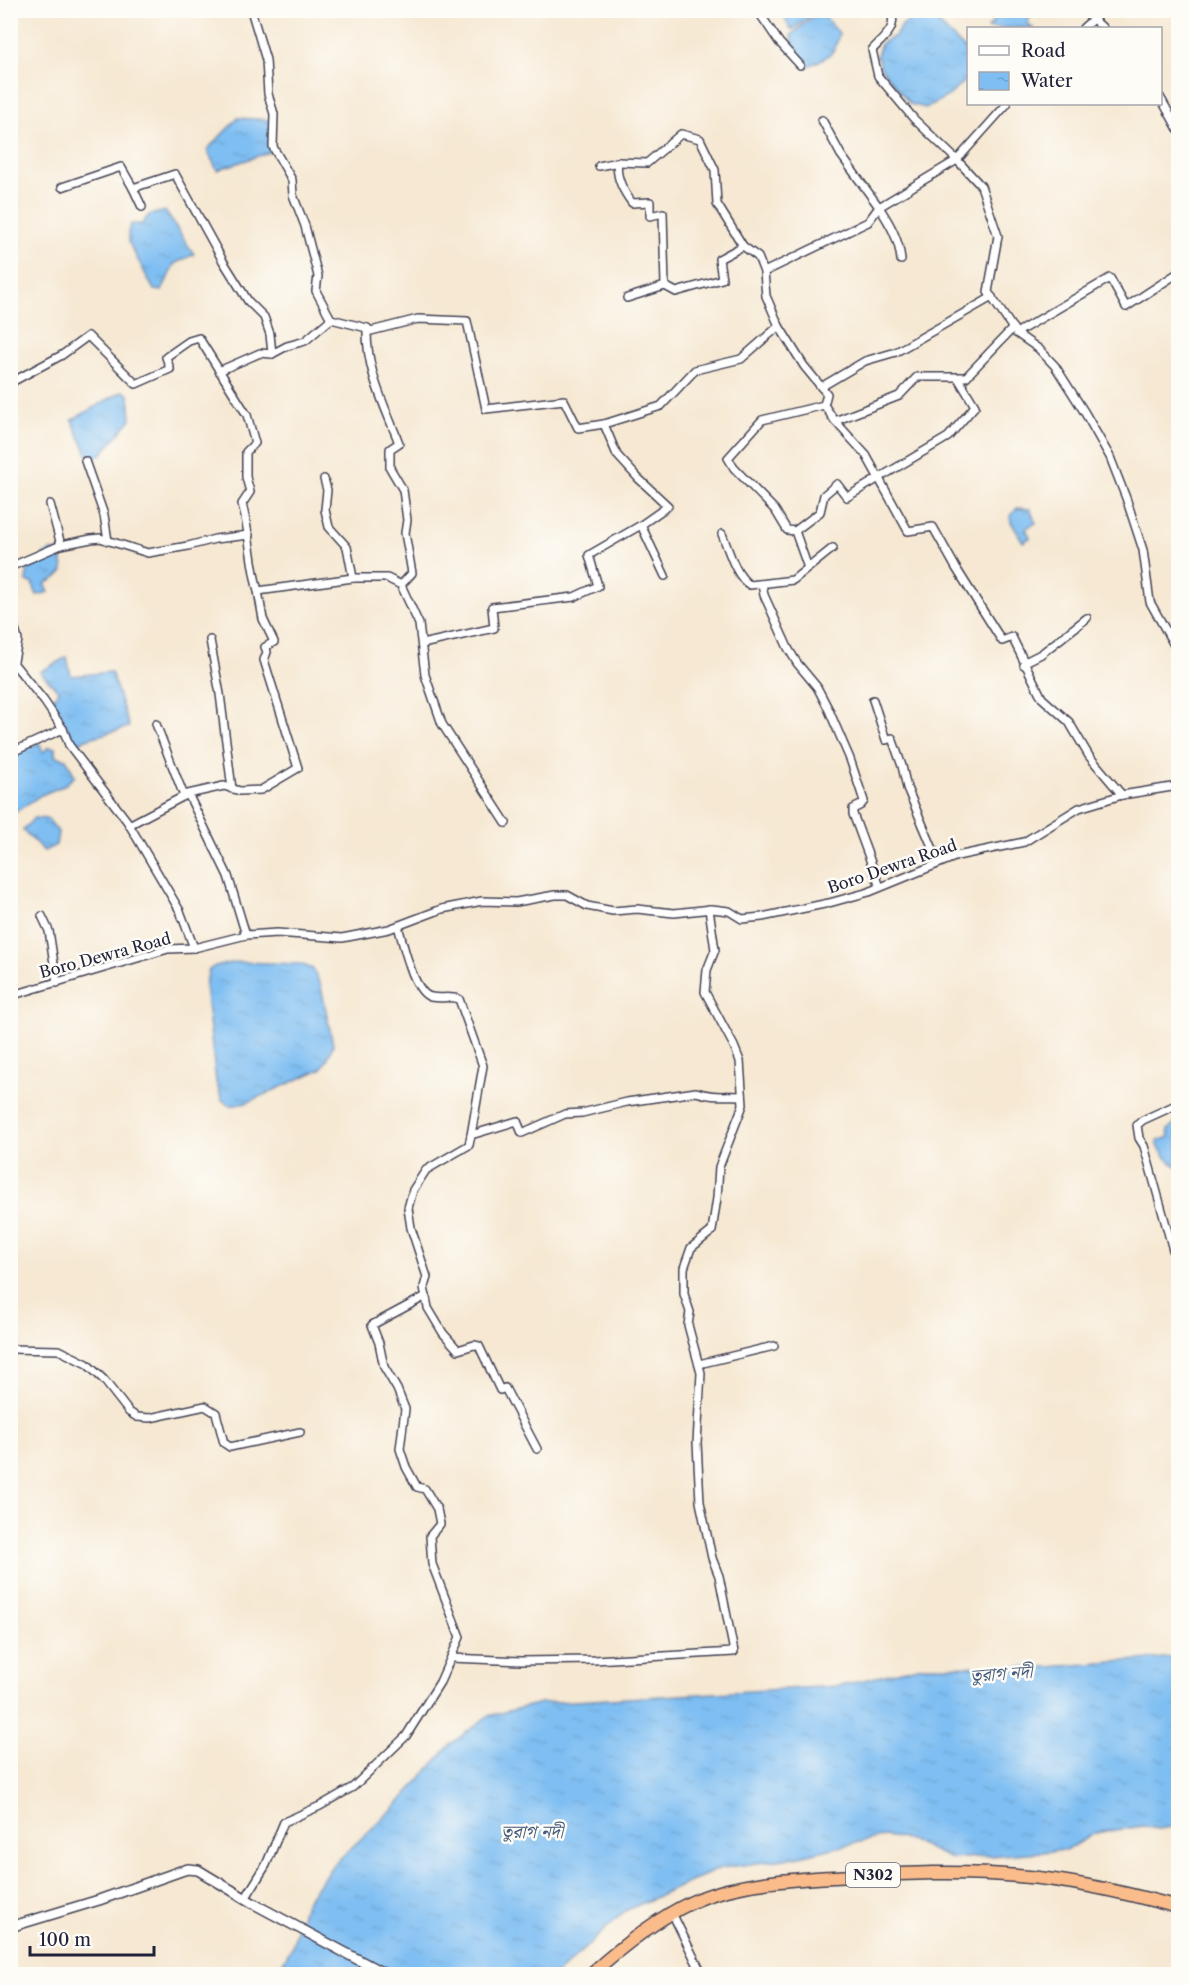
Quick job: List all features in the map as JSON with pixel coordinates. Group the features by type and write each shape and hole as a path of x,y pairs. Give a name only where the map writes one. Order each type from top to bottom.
{"highway":[{"name":"N302","path":"591,1974 635,1939 691,1902 717,1892 808,1879 928,1873 1018,1876 1179,1907"}],"street":[{"path":"251,10 266,60 268,94 274,114 273,147 292,180 293,195 305,226 318,276 316,291 331,319 371,331 418,319 467,321 486,409 564,400 578,428 604,424 661,406 695,370 741,359 779,326"},
{"path":"763,10 760,14 779,42 800,65"},
{"path":"890,10 893,17 891,30 872,50 878,76 914,119 981,186 998,236 988,292 1015,331 1039,349 1055,366 1110,457 1143,550 1150,602 1179,652"},
{"path":"1084,27 1093,19 1094,10"},
{"path":"1093,19 1102,27"},
{"path":"1162,99 1179,129"},
{"path":"764,272 868,222 879,207 957,160 1006,105"},
{"path":"822,120 841,155 890,222 900,245 901,260"},
{"path":"599,166 618,162 647,163 681,134 700,140 714,170 717,204 743,246 758,257 764,272 766,296 779,326 804,366 827,394 824,405 835,421 866,455 908,531 933,527 1002,641 1012,637 1042,698 1069,722 1089,756 1122,795"},
{"path":"618,162 616,170 623,192 632,202 650,202 650,216 663,213 665,286"},
{"path":"62,187 122,167 142,207"},
{"path":"133,188 175,174 223,261 248,301 264,317 270,334 272,354"},
{"path":"627,298 665,286 676,292 722,279 719,259 743,246"},
{"path":"835,421 899,396 917,377 966,377 1015,331 1110,278 1126,307 1179,273"},
{"path":"821,387 865,361 896,352 992,297"},
{"path":"219,371 260,353 272,354 287,346 305,341 331,319"},
{"path":"367,328 367,348 375,384 399,443 390,449 390,468 404,490 407,520 405,533 412,573 401,585"},
{"path":"10,383 62,355 88,336 136,384 170,369 166,357 189,341 199,338 247,415 255,444 246,452 246,477 250,492 242,504 249,535 251,566 263,619 274,642 265,647 267,652 264,660 298,768 261,790 240,791 224,786 186,795 129,825"},
{"path":"824,405 762,420 728,458 734,468 775,510 787,530 795,531 820,512 824,495 837,484 848,497 948,437 975,405 958,378"},
{"path":"422,644 494,628 492,607 574,597 598,586 589,555 641,525 668,506 617,455 604,424"},
{"path":"85,461 104,515 108,541"},
{"path":"324,478 327,489 325,510 327,519 330,527 347,547 353,578"},
{"path":"50,504 61,545"},
{"path":"641,525 665,576"},
{"path":"795,531 808,568"},
{"path":"722,534 739,573 750,585 793,580 833,548"},
{"path":"10,567 61,545 91,539 100,538 148,553 188,546 215,538 249,535"},
{"path":"258,591 353,578 387,578 401,585 419,624 425,675 442,724 506,823"},
{"path":"762,584 764,595 788,648 796,663 817,687 850,759 864,801 853,809 853,814 880,887"},
{"path":"10,611 18,640 12,660 63,729 69,745 129,825 180,911 194,948"},
{"path":"1024,665 1087,618"},
{"path":"210,640 232,789"},
{"path":"873,700 886,740 892,738 907,788 939,863"},
{"path":"156,724 186,795 228,876 246,935"},
{"path":"10,753 63,729"},
{"name":"Boro Dewra Road","path":"10,996 168,949 194,948 246,935 277,933 342,938 398,926 442,909 482,901 516,902 567,895 587,906 613,911 637,909 674,912 709,909 729,911 742,919 762,917 829,903 880,887 957,856 1024,842 1079,808 1122,795 1179,786"},
{"path":"451,1658 521,1661 594,1660 734,1652 719,1576 712,1558 700,1502 697,1443 700,1396 699,1364 688,1325 690,1312 684,1294 684,1268 691,1248 712,1231 719,1167 743,1105 740,1061 705,992 707,970 715,950 709,909"},
{"path":"42,916 49,931 57,983"},
{"path":"398,926 421,992 430,997 451,996 459,999 483,1066 469,1144 426,1170 413,1190 408,1208 411,1228 427,1277 424,1287 428,1308 458,1350 474,1345 479,1346 500,1390 505,1388 537,1449"},
{"path":"471,1135 517,1121 522,1133 565,1114 582,1113 627,1102 696,1092 720,1098 742,1096"},
{"path":"1179,1104 1137,1125 1173,1250 1179,1262"},
{"path":"245,1899 266,1865 284,1822 320,1806 353,1787 406,1736 440,1682 459,1637 432,1564 429,1544 430,1536 440,1524 438,1512 425,1489 417,1487 403,1461 400,1449 405,1409 384,1366 379,1343 372,1328 372,1325 381,1319 426,1296"},
{"path":"699,1364 774,1346"},
{"path":"10,1349 58,1350 87,1364 104,1380 129,1412 137,1417 150,1418 205,1406 216,1413 224,1443 230,1447 300,1432"},
{"path":"10,1927 99,1900 188,1869 198,1870 245,1899 385,1974"},
{"path":"672,1913 702,1974"}],"water":[{"path":"784,10 817,11 792,30 782,11"},
{"path":"1001,11 1033,11 1027,24 1032,27 989,27"},
{"path":"821,13 839,33 830,55 808,66 796,53 791,35"},
{"path":"930,15 967,51 967,78 950,95 926,108 910,104 881,68 877,56 881,43 895,36 903,24 919,16"},
{"path":"238,118 271,120 270,152 217,170 207,150"},
{"path":"165,211 194,254 174,264 162,291 154,290 129,243 128,232 131,224 142,224 149,215"},
{"path":"123,391 129,395 131,419 100,456 88,456 72,420"},
{"path":"1017,508 1030,509 1036,523 1026,528 1030,538 1023,542 1010,517"},
{"path":"50,551 61,551 63,571 45,584 49,592 37,595 32,583 26,581 28,569 40,564 42,556"},
{"path":"67,657 71,676 111,672 129,727 86,739 77,745 52,701 59,691 40,672"},
{"path":"39,743 43,752 49,747 55,748 55,756 66,759 75,776 63,786 41,795 11,815 11,754"},
{"path":"34,818 48,819 58,832 56,845 44,851 23,830"},
{"path":"238,962 300,964 313,969 321,986 333,1045 321,1069 246,1103 230,1106 222,1100 216,1082 205,985 209,970 215,966"},
{"path":"1178,1120 1178,1167 1166,1157 1157,1144 1158,1141 1169,1137 1168,1130"},
{"name":"তুরাগ নদী","path":"1178,1657 1178,1826 1158,1829 1143,1826 1095,1833 1066,1850 951,1859 910,1840 885,1836 791,1858 721,1868 625,1911 557,1974 276,1974 292,1947 305,1903 332,1866 399,1803 451,1744 488,1716 541,1703 839,1686 922,1666 1049,1667"}]}
